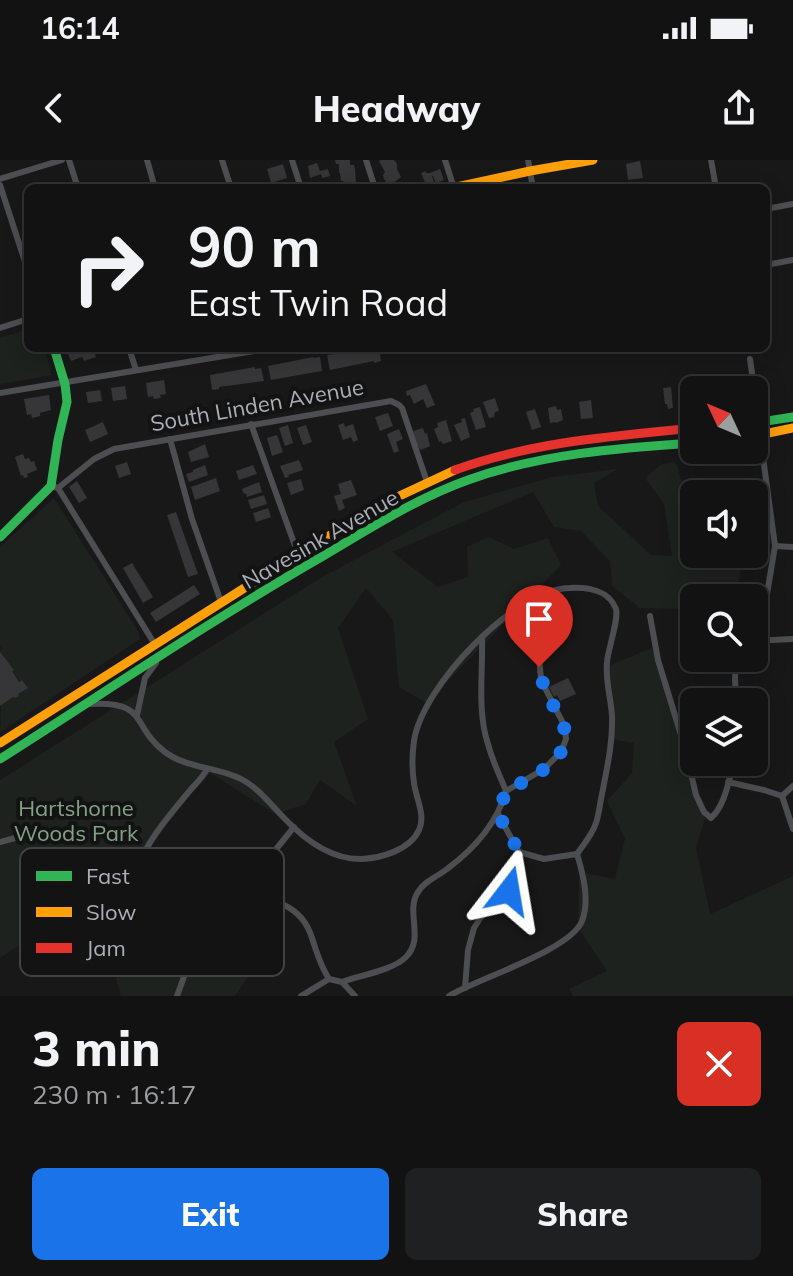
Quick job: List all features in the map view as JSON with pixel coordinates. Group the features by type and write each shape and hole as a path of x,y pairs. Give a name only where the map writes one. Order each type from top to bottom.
{"main road":[{"path":"467,184 529,165 593,160"},
{"path":"0,537 55,487 58,440 67,402 55,352"},
{"path":"768,421 793,417"},
{"path":"768,434 793,428"},
{"name":"Navesink Avenue","path":"0,743 298,554 427,482 472,463 525,449 680,429"},
{"name":"Navesink Avenue","path":"0,759 322,556 423,500 462,482 504,469 575,455 680,444"}],"street":[{"path":"24,258 0,182 62,160"},
{"path":"69,160 77,184"},
{"path":"147,160 154,184"},
{"path":"222,160 230,184"},
{"path":"292,160 300,184"},
{"path":"366,160 374,184"},
{"path":"445,160 453,184"},
{"path":"711,160 715,184"},
{"path":"770,208 793,204"},
{"path":"770,264 793,260"},
{"path":"0,328 24,320"},
{"path":"130,352 136,370"},
{"path":"208,352 210,358"},
{"path":"0,393 247,352"},
{"path":"750,359 752,376"},
{"name":"South Linden Avenue","path":"55,487 94,459 128,445 391,401 402,408 427,482"},
{"path":"251,424 298,554"},
{"path":"170,439 192,519 221,602"},
{"path":"762,464 775,546 768,588"},
{"path":"55,487 154,643"},
{"path":"775,546 793,547"},
{"path":"88,704 123,705 137,715 164,751 207,769 238,777 325,850 340,857 375,857 397,850 415,837 419,830 421,820 414,786 414,744 420,721 440,684 495,625 524,604 554,589 574,587 595,590 611,600 617,613 606,664 611,735 596,823 577,854 544,859 519,852"},
{"path":"506,791 544,769 561,752 566,739 565,727 541,680 537,631 524,604"},
{"path":"650,616 690,775 700,807 711,818 716,815 730,776"},
{"path":"301,996 329,979 344,981 380,971 406,957 415,937 413,906 416,894 467,852 498,814 506,791 484,726 482,638"},
{"path":"768,640 793,639"},
{"path":"137,715 145,678 160,657"},
{"path":"148,848 207,769"},
{"path":"728,782 782,796 793,829"},
{"path":"782,796 793,786"},
{"path":"465,988 468,950 474,928 512,887 517,876 519,852 498,814"},
{"path":"278,848 294,827"},
{"path":"0,842 15,838"},
{"path":"449,996 546,951 567,938 580,925 585,893 577,854"},
{"path":"284,905 305,922 318,961 329,979"},
{"path":"177,996 184,976"},
{"path":"344,981 355,996"}],"green space":[{"path":"24,330 24,352 45,352 52,375 0,384 0,338"},
{"name":"Hartshorne Woods Park","path":"676,462 681,480 680,568 741,569 738,584 680,584 680,609 640,608 612,586 610,561 581,531 554,527 533,492 392,552 438,587 468,577 467,547 489,537 514,549 548,538 561,565 426,703 399,687 393,620 366,588 338,628 368,719 334,742 357,806 320,780 306,804 275,814 210,773 150,837 146,848 20,848 20,945 0,958 0,780 322,577 464,502 552,477 618,469 594,483 598,506 651,555 672,556 664,504 645,478 662,464"},
{"path":"54,498 138,631 140,639 0,732 1,705 27,687 23,680 19,682 0,652 0,547"},
{"path":"652,648 680,738 680,776 692,776 705,818 696,848 710,914 793,876 793,996 573,996 569,989 607,971 578,928 579,872 615,879 625,839 607,801 632,773 634,743 611,739 608,666"},
{"name":"Hartshorne Woods Park","path":"117,976 248,977 235,996 121,996"}],"building":[{"path":"335,160 350,160 350,165 354,165 356,182 360,184 343,184 339,164"},
{"path":"394,160 401,177 388,184 379,161"},
{"path":"640,161 643,178 628,180 626,164"},
{"path":"317,163 320,171 328,169 330,176 322,178 321,174 310,178 308,166"},
{"path":"283,164 287,178 271,183 267,169"},
{"path":"440,169 444,180 436,183 432,176 434,182 426,184 421,173"},
{"path":"94,352 96,357 71,361 68,354"},
{"path":"380,352 381,361 330,370 327,355"},
{"path":"320,357 322,371 271,380 268,366"},
{"path":"261,368 264,381 212,390 210,375"},
{"path":"164,380 166,394 160,395 161,398 148,397 146,383"},
{"path":"426,384 435,405 427,408 423,399 414,404 406,391"},
{"path":"125,386 127,399 113,401 111,388"},
{"path":"671,387 673,408 668,409 663,388"},
{"path":"100,390 102,401 88,403 86,392"},
{"path":"49,395 51,410 32,418 31,414 27,415 24,399"},
{"path":"495,398 499,411 489,418 483,402"},
{"path":"591,400 593,418 581,419 579,402"},
{"path":"556,406 557,410 561,409 563,420 550,423 548,408"},
{"path":"480,407 486,427 476,430 470,413"},
{"path":"535,409 541,427 532,430 526,412"},
{"path":"388,413 393,426 380,431 375,417"},
{"path":"465,418 470,437 461,441 454,425"},
{"path":"446,420 452,441 443,444 439,442 434,429 438,427 437,423"},
{"path":"103,422 108,434 90,442 85,430"},
{"path":"344,423 345,427 353,424 358,440 353,442 351,437 343,440 338,425"},
{"path":"288,425 293,443 285,446 279,428"},
{"path":"306,425 312,442 303,445 297,428"},
{"path":"423,428 430,446 421,450 413,431"},
{"path":"399,429 403,439 396,442 399,451 394,453 387,434"},
{"path":"277,435 283,452 272,456 267,438"},
{"path":"205,444 209,457 191,462 188,452"},
{"path":"23,454 25,459 34,461 37,470 24,478 15,457"},
{"path":"299,460 303,470 285,478 280,466"},
{"path":"127,462 131,474 119,478 115,466"},
{"path":"205,465 208,475 189,482 186,474"},
{"path":"253,465 257,474 239,480 236,471"},
{"path":"216,478 220,491 195,500 191,487"},
{"path":"301,479 304,490 291,495 287,483"},
{"path":"351,480 357,495 342,500 345,508 339,511 334,496 341,494 338,484"},
{"path":"77,481 87,498 79,503 69,487"},
{"path":"259,482 262,492 247,497 244,494 242,489"},
{"path":"264,495 267,504 251,509 248,500"},
{"path":"268,508 271,517 256,522 253,513"},
{"path":"176,512 198,574 188,577 167,515"},
{"path":"132,563 153,597 143,603 123,568"},
{"path":"194,585 200,594 156,622 150,613"},
{"path":"0,652 19,682 22,680 28,688 0,706"},
{"path":"568,678 576,694 560,701 549,687"}],"traffic: fast":[{"path":"0,537 51,486 67,402 55,352"},
{"path":"768,421 793,417"},
{"path":"0,759 241,605 430,496 495,471 551,458 680,444"}],"traffic: slow":[{"path":"470,184 593,160"},
{"path":"768,433 793,428"},
{"path":"0,743 298,554 393,499 455,470"}],"traffic: jam":[{"path":"455,470 543,447 680,429"}],"route":[{"path":"509,891 517,876 519,852 498,814 506,791 552,763 566,739 565,727 547,696 539,667"}]}
